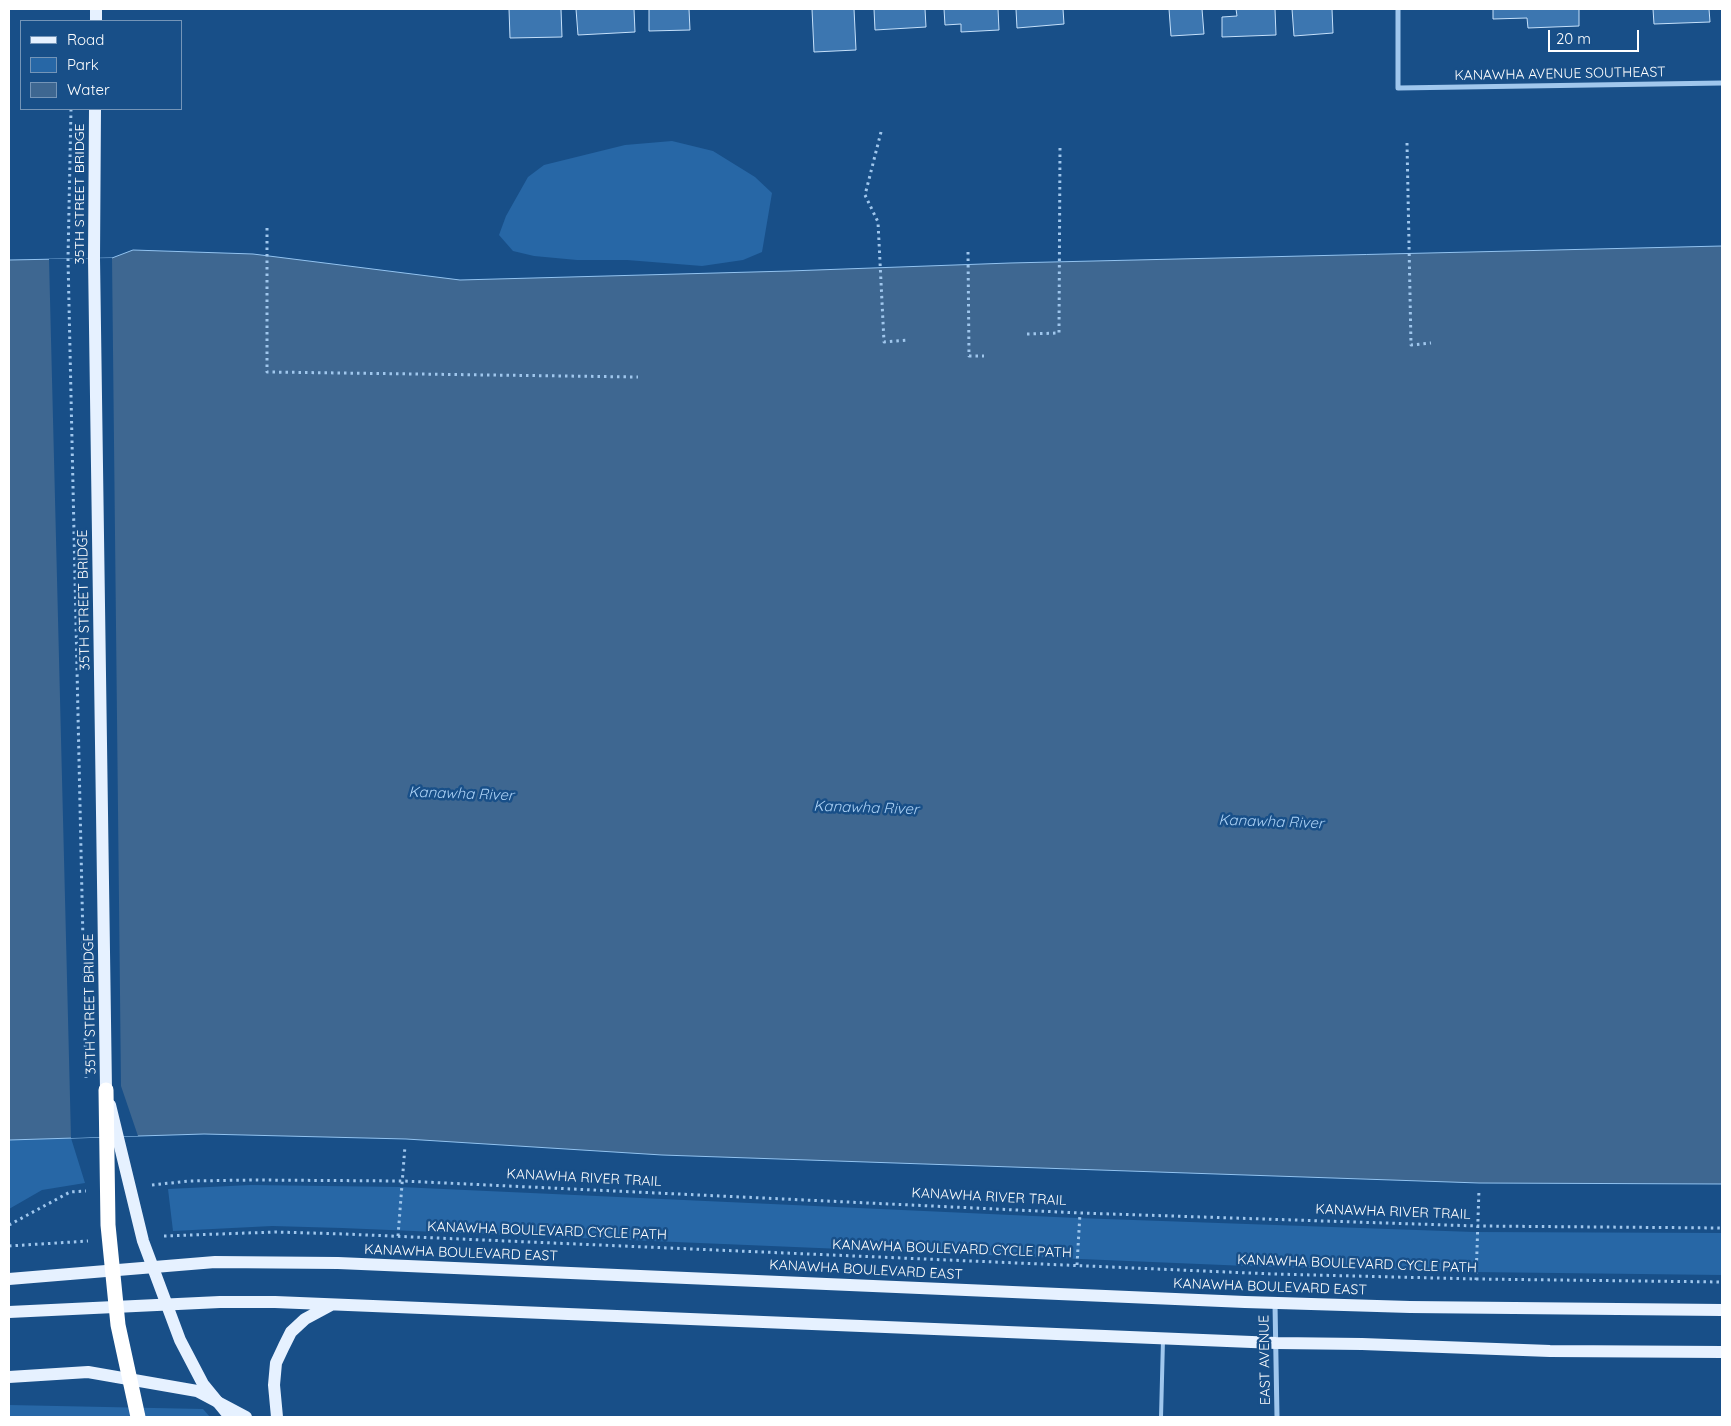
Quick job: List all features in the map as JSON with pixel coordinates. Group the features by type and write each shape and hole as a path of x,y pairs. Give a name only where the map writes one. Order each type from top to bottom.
{"highway":[{"path":"106,1090 108,1234 118,1325 138,1417"}],"main road":[{"name":"35TH STREET BRIDGE","path":"95,110 94,258 106,1090 142,1241 180,1340 204,1384 230,1417"},
{"name":"KANAWHA BOULEVARD EAST","path":"9,1279 215,1262 338,1263 1275,1303 1482,1308 1722,1310"},
{"path":"9,1312 220,1302 332,1304 1276,1343 1362,1344 1550,1351 1722,1352"},
{"path":"278,1417 274,1385 276,1363 284,1346 291,1332 305,1319 332,1304"},
{"path":"9,1376 88,1372 188,1389 197,1391 246,1417"}],"street":[{"name":"KANAWHA AVENUE SOUTHEAST","path":"1398,9 1398,88 1722,83"},
{"name":"EAST AVENUE","path":"1275,1303 1277,1417"}],"lane":[{"path":"1161,1417 1163,1338"}],"path":[{"path":"71,110 68,259 86,1088"},
{"path":"881,132 865,195 878,222 884,342 909,340"},
{"path":"1406,143 1411,345 1431,343"},
{"path":"1028,334 1059,333 1060,146"},
{"path":"268,228 266,372 638,378"},
{"path":"968,252 969,356 984,356"},
{"path":"398,1236 405,1146"},
{"name":"KANAWHA RIVER TRAIL","path":"254,1180 403,1181 1080,1213 1477,1226 1722,1228"},
{"path":"88,1187 89,1197"},
{"path":"1479,1189 1476,1280 1482,1308"},
{"path":"1077,1265 1080,1213"},
{"name":"KANAWHA BOULEVARD CYCLE PATH","path":"181,1235 275,1232 1274,1274 1476,1280 1722,1282"},
{"path":"89,1236 90,1245"}],"green space":[{"path":"672,141 713,151 755,177 772,193 762,252 743,260 702,266 627,260 577,260 534,256 513,251 499,235 506,216 528,177 544,165 625,145"},
{"path":"71,1138 85,1183 42,1190 9,1209 9,1140"},
{"path":"251,1185 400,1187 1077,1218 1474,1232 1722,1233 1722,1275 1271,1267 272,1226 173,1231 168,1189"},
{"path":"9,1405 203,1409 210,1417 9,1417"}],"water":[{"name":"Kanawha River","path":"1722,246 1722,1184 1479,1183 662,1155 406,1139 204,1134 9,1140 9,260 112,258 133,250 253,254 460,280 1010,263"}],"pier":[{"path":"112,258 121,1086 138,1136 71,1138 49,259"}],"building":[{"path":"509,9 561,9 562,37 510,38"},
{"path":"576,9 634,9 635,32 578,35"},
{"path":"649,9 689,9 690,30 649,31"},
{"path":"812,9 854,9 856,50 814,52"},
{"path":"874,9 925,9 926,27 875,30"},
{"path":"944,9 998,9 999,30 961,32 961,24 945,25"},
{"path":"1016,9 1063,9 1064,24 1017,28"},
{"path":"1169,9 1202,9 1204,34 1171,36"},
{"path":"1236,9 1275,9 1276,35 1222,37 1222,17 1237,16"},
{"path":"1292,9 1332,9 1333,33 1294,36"},
{"path":"1493,9 1579,9 1579,26 1528,28 1527,18 1493,19"},
{"path":"1653,9 1709,9 1710,22 1654,24"}]}
